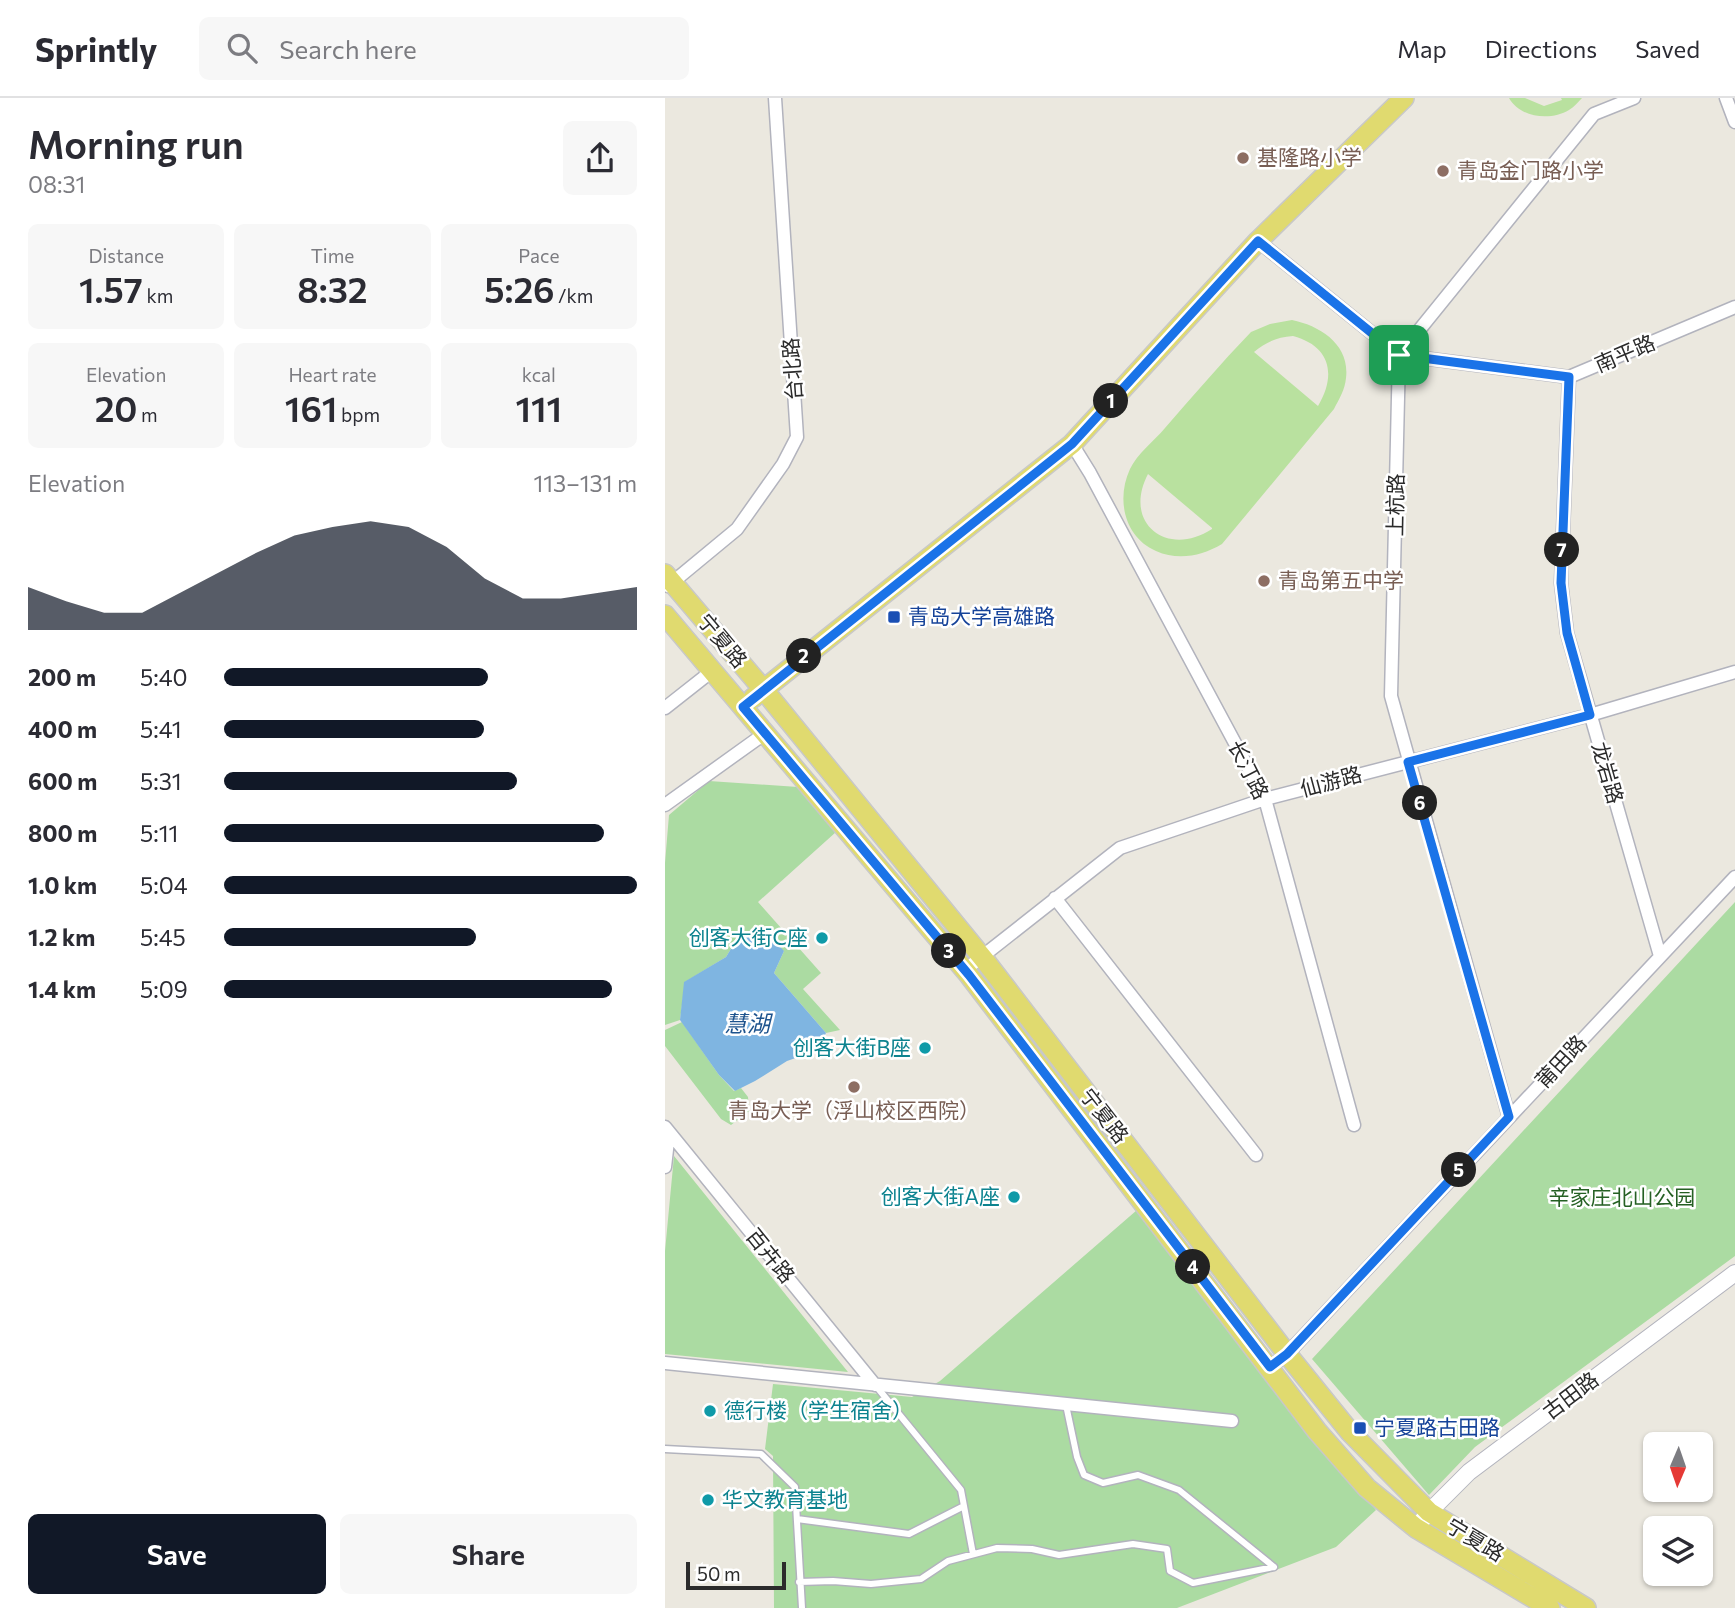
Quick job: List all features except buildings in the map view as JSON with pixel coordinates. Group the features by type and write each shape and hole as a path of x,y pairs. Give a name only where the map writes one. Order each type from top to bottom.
{"main road":[{"path":"743,707 1072,444 1258,241 1404,98"},
{"name":"宁夏路","path":"668,582 763,689 981,956 1350,1432 1429,1512 1581,1607"},
{"name":"宁夏路","path":"665,615 965,970 1317,1431 1367,1488 1416,1528 1550,1608"}],"street":[{"name":"台北路","path":"668,582 737,529 783,464 797,436 775,98"},
{"path":"1258,241 1399,355 1594,114 1634,98"},
{"path":"1726,98 1735,122"},
{"name":"南平路","path":"1399,355 1569,377 1735,307"},
{"name":"上杭路","path":"1399,355 1391,696 1509,1117"},
{"name":"龙岩路","path":"1569,377 1561,583 1567,633 1660,956"},
{"name":"长汀路","path":"1072,444 1265,799 1355,1125"},
{"path":"665,708 712,671"},
{"name":"仙游路","path":"965,970 1120,848 1265,799 1590,715 1735,672"},
{"path":"665,805 764,734"},
{"name":"莆田路","path":"1270,1367 1287,1354 1735,877"},
{"path":"1055,898 1257,1155"},
{"path":"665,1167 667,1129"},
{"name":"百卉路","path":"667,1129 875,1385"},
{"name":"古田路","path":"1416,1528 1469,1472 1732,1279"},
{"path":"665,1363 1232,1421"}],"lane":[{"path":"875,1385 961,1490 973,1554"},
{"path":"799,1582 871,1584 921,1579 948,1561 997,1548 1032,1549 1059,1555 1133,1544 1167,1549 1170,1571 1193,1583 1275,1567 1179,1490 1138,1475 1103,1483 1084,1475 1077,1457 1066,1404"},
{"path":"665,1449 761,1454 795,1487 801,1608"},
{"path":"797,1519 909,1534 964,1506"}],"green space":[{"path":"1509,98 1525,98 1544,106 1562,100 1561,98 1582,98 1562,113 1536,116 1520,110"},
{"path":"1292,320 1313,327 1331,339 1343,356 1346,366 1340,398 1334,409 1222,544 1190,556 1173,556 1156,551 1136,536 1126,516 1124,492 1133,463 1251,332 1270,324","holes":["1293,336 1315,347 1327,363 1327,383 1318,406 1254,352 1272,341","1148,474 1212,528 1212,529 1196,537 1180,540 1166,538 1154,531 1145,521 1141,508 1141,492"]},
{"path":"709,781 798,787 836,832 758,902 821,973 803,989 840,1030 826,1033 774,973 784,951 740,934 726,957 685,982 680,1020 665,1025 665,863 669,815"},
{"name":"辛家庄北山公园","path":"1735,902 1735,1256 1475,1447 1429,1495 1312,1359"},
{"path":"682,1022 719,1075 734,1091 741,1088 748,1097 749,1111 731,1125 721,1119 665,1046 665,1030"},
{"path":"674,1156 848,1372 665,1354 665,1251"},
{"path":"1137,1210 1376,1510 1336,1547 1177,1608 774,1608 773,1456 765,1449 773,1384 912,1397 940,1381"}],"water":[{"name":"慧湖","path":"762,928 784,951 774,973 826,1033 816,1051 787,1061 735,1091 719,1075 680,1020 684,982 726,957 740,934"}],"place":[{"name":"基隆路小学","path":"1243,158"},
{"name":"青岛金门路小学","path":"1443,171"},
{"name":"青岛第五中学","path":"1264,581"},
{"name":"青岛大学高雄路","path":"894,617"},
{"name":"创客大街C座","path":"822,938"},
{"name":"创客大街B座","path":"925,1048"},
{"name":"青岛大学（浮山校区西院）","path":"854,1087"},
{"name":"创客大街A座","path":"1014,1197"},
{"name":"德行楼（学生宿舍）","path":"710,1411"},
{"name":"宁夏路古田路","path":"1360,1428"},
{"name":"华文教育基地","path":"708,1500"}],"route":[{"path":"1258,241 1399,355 1569,377 1561,583 1567,633 1590,715 1408,762 1509,1117 1287,1354 1270,1367 969,975 743,707 1072,444 1258,241"}]}
